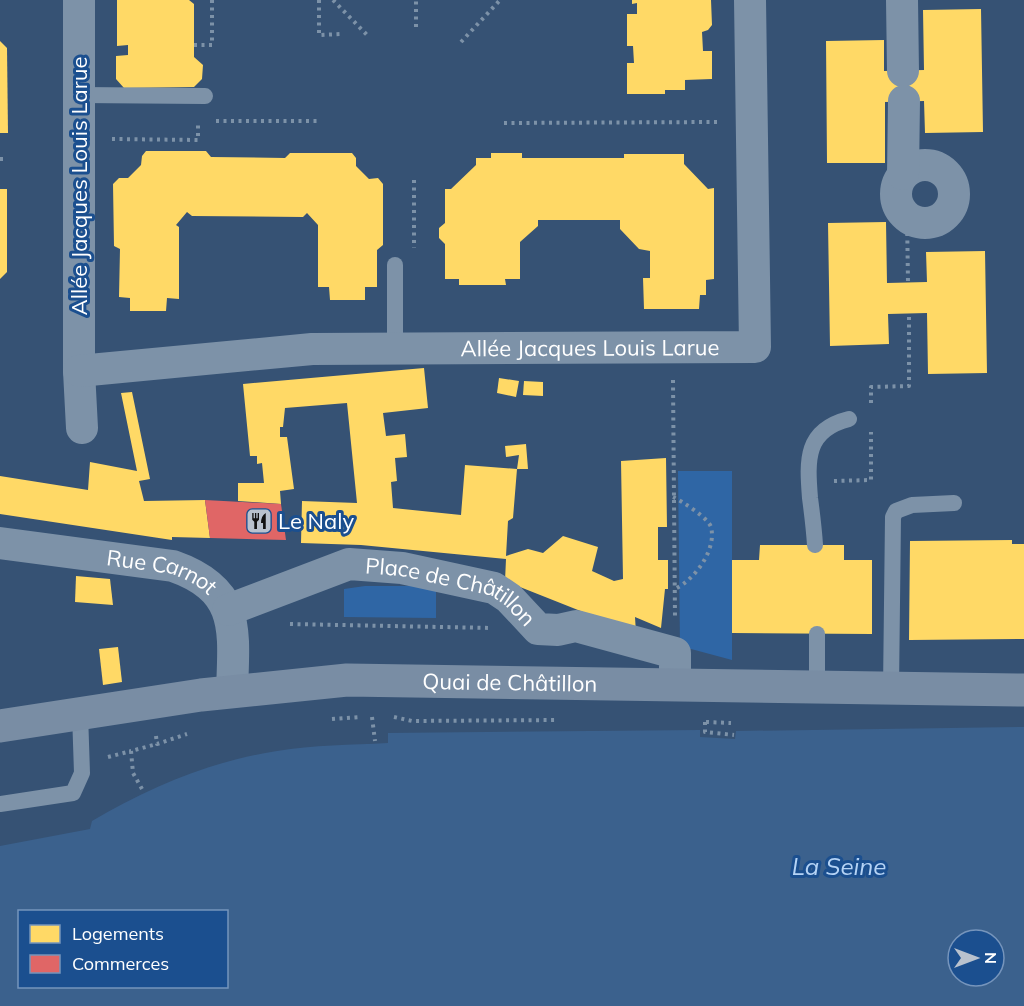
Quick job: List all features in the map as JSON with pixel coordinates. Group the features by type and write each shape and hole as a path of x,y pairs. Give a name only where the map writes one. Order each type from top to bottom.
{"main road":[{"name":"Quai de Châtillon","path":"0,726 232,691 347,680 675,669 818,687 1024,690"}],"street":[{"name":"Allée Jacques Louis Larue","path":"79,0 78,371 82,428"},
{"name":"Allée Jacques Louis Larue","path":"78,371 312,349 755,347 750,0"},
{"path":"902,0 903,71"},
{"path":"903,174 904,101"},
{"path":"929,165 946,174 952,182 954,191 950,210 944,217 926,224 907,218 900,211 895,192 897,183 903,174 910,168 929,165"},
{"name":"Rue Carnot","path":"0,543 173,566 188,571 209,583 228,610 233,637 232,691"},
{"name":"Place de Châtillon","path":"228,610 349,564 402,568 494,588 509,598 538,629 558,630 576,626 675,669"}],"lane":[{"path":"79,95 205,96"},
{"path":"395,265 395,349"},
{"path":"815,545 808,475 811,448 822,431 835,423 849,419"},
{"path":"891,689 893,518 896,511 912,505 954,503"},
{"path":"817,634 818,687"},
{"path":"0,804 73,793 82,773 80,714"}],"path":[{"path":"194,45 212,45 212,0"},
{"path":"320,0 319,35 340,34"},
{"path":"333,0 368,36"},
{"path":"416,0 416,27"},
{"path":"461,42 500,0"},
{"path":"114,139 198,140 198,121"},
{"path":"504,123 752,122"},
{"path":"0,159 7,159"},
{"path":"907,218 908,282"},
{"path":"871,407 871,387 909,386 909,313"},
{"path":"675,669 674,366 682,348"},
{"path":"808,475 871,480 871,428"},
{"path":"674,497 706,520 711,528 705,558 688,581 675,589"},
{"path":"268,595 282,624 538,629"},
{"path":"151,702 157,744"},
{"path":"372,717 375,741"},
{"path":"328,719 381,717"},
{"path":"390,717 412,721 564,720"},
{"path":"699,721 734,723"},
{"path":"705,722 705,732 734,735"},
{"path":"142,789 134,773 130,751 192,732"}],"shaded area":[{"path":"678,471 732,471 732,660 680,646"},
{"path":"365,586 416,586 436,591 436,618 344,617 344,589"}],"water":[{"name":"La Seine","path":"1024,727 1024,1006 0,1006 0,846 90,829 92,821 136,797 181,777 228,761 291,749 388,743 388,733 700,730 700,737 735,739 736,731"}],"building: Logements":[{"path":"117,0 189,0 194,4 194,57 203,65 202,79 194,87 124,88 116,79 116,56 128,55 128,45 117,46"},
{"path":"632,0 711,0 712,25 708,30 702,32 703,51 712,51 712,79 685,80 685,90 665,90 665,94 627,94 627,63 634,63 633,46 627,46 627,14 637,14 637,3 632,4"},
{"path":"981,9 983,132 925,133 924,101 885,102 885,163 827,163 826,41 884,40 884,71 924,70 923,10"},
{"path":"0,41 7,48 8,133 0,133"},
{"path":"146,151 206,151 211,157 285,158 290,153 352,153 356,158 356,166 369,179 378,178 383,184 383,245 377,250 377,287 365,287 365,300 330,300 329,287 318,287 318,225 307,213 303,217 192,216 187,212 176,225 179,227 179,299 167,298 166,311 130,311 130,298 119,297 120,249 114,246 113,184 119,178 128,178 141,165 142,156"},
{"path":"491,153 522,153 522,158 624,158 624,154 684,154 684,164 708,189 714,188 714,279 706,280 706,295 700,295 699,309 644,309 643,278 650,278 650,251 639,249 620,229 620,220 538,220 538,226 520,242 520,279 505,279 506,285 459,285 459,279 445,279 445,244 439,238 439,228 445,223 445,189 451,189 476,165 476,158 491,158"},
{"path":"0,189 7,189 7,272 0,279"},
{"path":"886,222 887,283 927,282 926,252 985,251 987,373 928,374 927,313 888,314 889,344 830,346 828,223"},
{"path":"424,368 428,408 383,413 386,436 405,434 407,457 395,458 397,481 391,482 393,508 461,515 465,465 517,469 513,518 508,521 506,556 528,549 543,553 563,536 598,547 592,571 614,581 623,579 621,461 666,458 667,527 658,527 658,560 668,560 668,589 665,589 661,628 635,617 636,633 505,581 506,559 361,545 301,543 302,501 357,503 347,403 285,408 280,437 287,437 294,489 280,491 281,504 238,501 238,483 264,483 262,463 257,464 257,456 250,456 243,384"},
{"path":"499,378 519,381 516,397 497,393"},
{"path":"524,381 543,382 543,396 523,395"},
{"path":"132,392 150,479 139,481 144,501 205,500 210,538 172,537 172,540 0,514 0,476 88,490 90,462 137,471 121,393"},
{"path":"526,444 528,469 517,469 519,455 506,457 505,446"},
{"path":"1012,540 1012,544 1024,544 1024,639 909,640 910,541"},
{"path":"760,545 844,545 844,560 872,560 872,634 732,633 732,560 759,560"},
{"path":"76,576 110,579 113,605 75,602"},
{"path":"118,647 122,682 103,685 99,649"}],"building: Commerces":[{"path":"205,500 281,504 286,540 210,538"}],"place":[{"name":"Le Naly","path":"259,521"}]}
